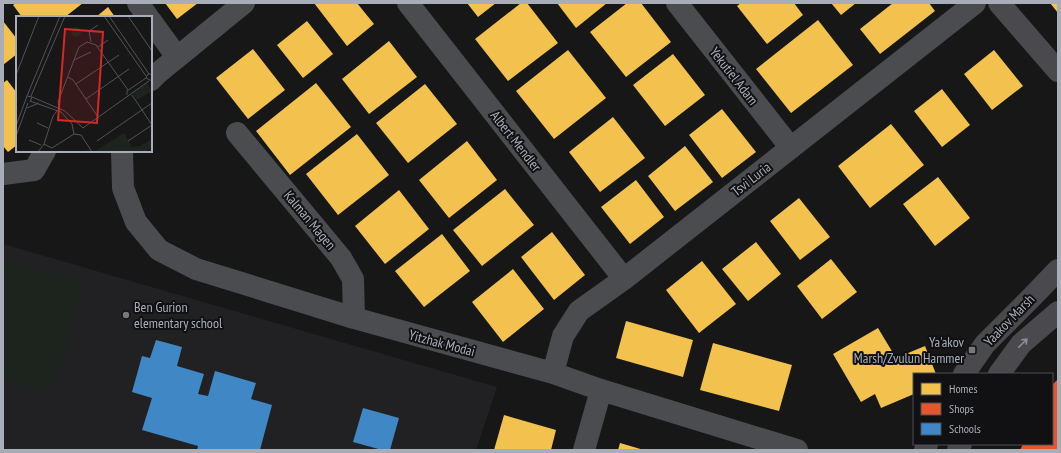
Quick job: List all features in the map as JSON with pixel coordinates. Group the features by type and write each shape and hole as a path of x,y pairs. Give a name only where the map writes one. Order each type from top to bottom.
{"street":[{"path":"138,3 147,16"},
{"path":"152,79 244,3"},
{"name":"Albert Mendler","path":"408,3 624,279"},
{"name":"Yekutiel Adam","path":"677,3 791,148"},
{"name":"Tsvi Luria","path":"553,373 562,336 580,311 624,279 975,3"},
{"path":"999,3 1058,72"},
{"path":"152,22 177,57"},
{"name":"Kalman Magen","path":"237,133 341,258 353,279 354,318"},
{"path":"3,174 34,170 44,152"},
{"name":"Yitzhak Modai","path":"122,152 123,188 136,222 159,250 196,270 354,318 553,373 601,390 796,450"},
{"name":"Yaakov Marsh","path":"965,373 985,344 1058,270"},
{"name":"Yaakov Marsh","path":"1000,373 1021,344 1058,312"},
{"path":"584,450 601,390"}],"shaded area":[{"name":"Ben Gurion elementary school","path":"3,244 497,387 476,450 3,450"},
{"path":"3,259 84,282 52,393 3,379"}],"building: Homes":[{"path":"16,3 83,3 66,16 21,16 13,5"},
{"path":"165,3 198,3 177,19"},
{"path":"314,3 357,3 374,24 347,46"},
{"path":"467,3 496,3 478,17"},
{"path":"521,3 527,3 558,43 508,81 475,39"},
{"path":"557,3 607,3 576,28"},
{"path":"627,3 641,3 671,42 626,77 590,32"},
{"path":"741,3 794,3 803,15 767,44 737,6"},
{"path":"831,3 856,3 841,15"},
{"path":"893,3 929,3 935,11 880,54 860,29"},
{"path":"1050,3 1058,3 1058,13"},
{"path":"108,7 114,16 97,16"},
{"path":"818,20 853,65 791,113 756,69"},
{"path":"3,21 16,38 16,55 3,65"},
{"path":"307,21 333,54 303,78 277,45"},
{"path":"389,41 417,77 369,114 342,79"},
{"path":"253,49 285,90 248,119 216,78"},
{"path":"568,50 606,98 554,139 516,91"},
{"path":"994,50 1023,86 992,110 964,74"},
{"path":"673,54 705,95 665,126 633,85"},
{"path":"7,80 16,92 16,146 8,152 3,146 3,83"},
{"path":"316,83 351,127 290,175 256,131"},
{"path":"425,84 457,124 408,163 376,123"},
{"path":"942,89 970,125 942,147 914,111"},
{"path":"722,109 756,152 722,178 689,135"},
{"path":"613,117 645,158 600,192 569,152"},
{"path":"891,124 924,165 870,208 838,166"},
{"path":"357,134 389,175 338,215 306,174"},
{"path":"467,141 497,180 449,218 419,180"},
{"path":"685,146 713,182 675,211 648,176"},
{"path":"938,177 970,218 935,246 903,204"},
{"path":"636,180 664,217 630,244 601,207"},
{"path":"505,189 534,225 482,266 453,230"},
{"path":"399,190 429,229 385,264 355,226"},
{"path":"799,198 830,237 800,260 770,221"},
{"path":"552,232 585,275 554,300 521,257"},
{"path":"442,234 470,271 424,307 395,271"},
{"path":"756,242 781,274 748,301 722,269"},
{"path":"831,259 857,292 822,319 797,286"},
{"path":"702,261 736,304 699,333 666,290"},
{"path":"513,269 544,309 503,342 472,302"},
{"path":"626,321 693,340 683,377 616,358"},
{"path":"878,328 896,358 925,346 936,373 913,373 913,394 881,408 875,394 861,402 833,354"},
{"path":"713,343 792,365 779,411 700,390"},
{"path":"504,415 556,430 551,450 494,450"},
{"path":"620,443 644,450 618,450"}],"building: Shops":[{"path":"1058,379 1058,450 1020,450 1022,445 1053,445 1053,384"}],"building: Schools":[{"path":"156,340 182,347 177,366 204,374 198,394 208,396 215,371 256,383 251,399 272,405 260,450 197,450 198,446 142,430 152,398 132,392 142,356 150,358"},
{"path":"363,408 399,418 390,450 382,450 353,442"}],"place":[{"name":"Ben Gurion elementary school","path":"126,315"},
{"name":"Ya'akov Marsh/Zvulun Hammer","path":"972,350"}]}
